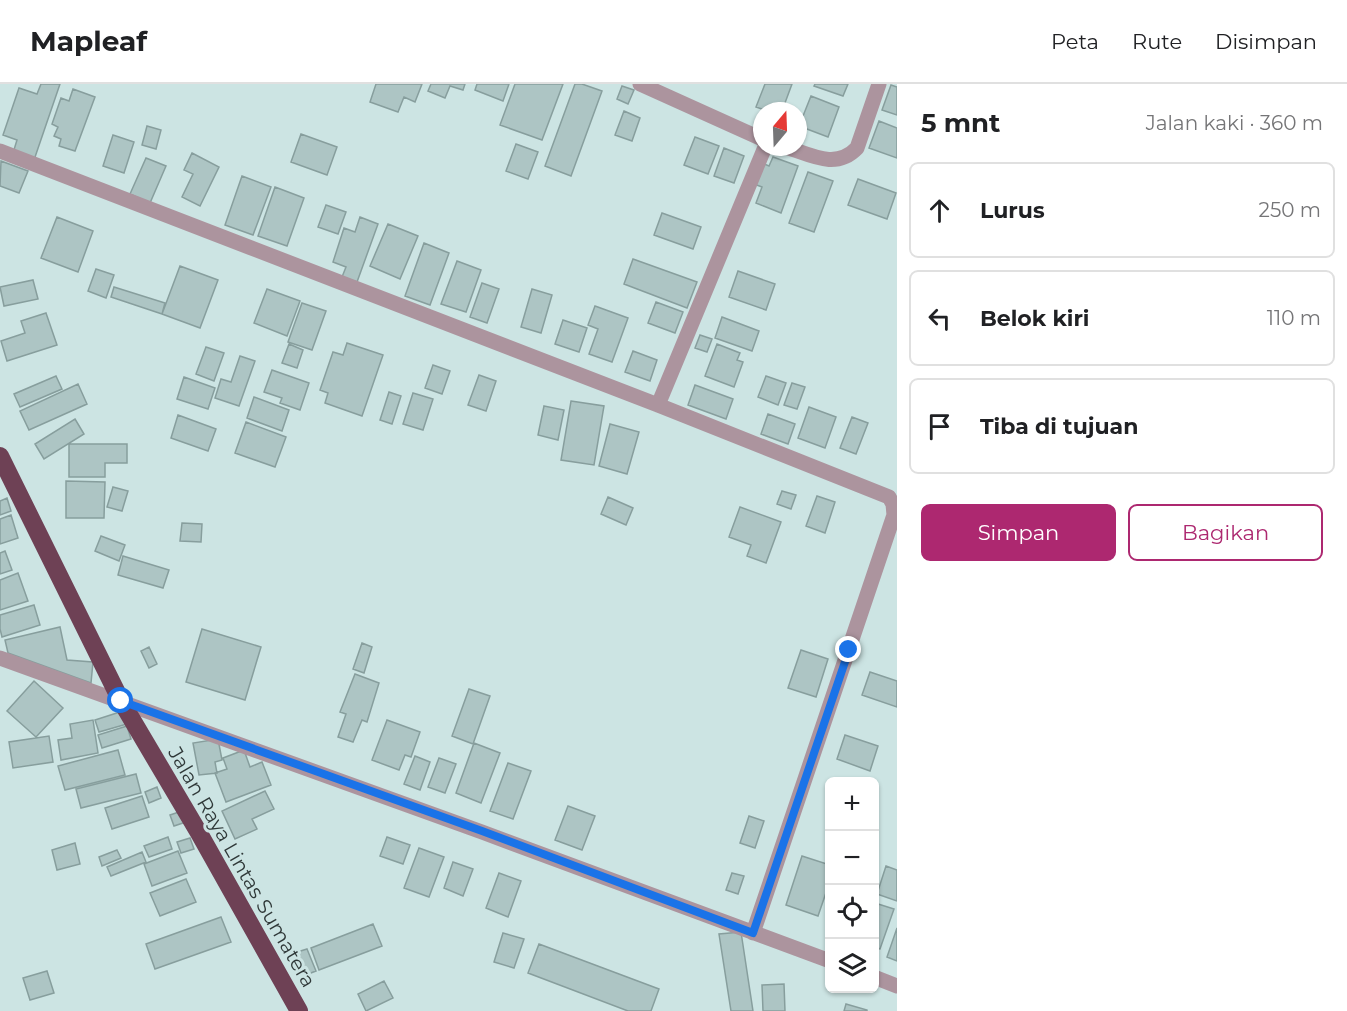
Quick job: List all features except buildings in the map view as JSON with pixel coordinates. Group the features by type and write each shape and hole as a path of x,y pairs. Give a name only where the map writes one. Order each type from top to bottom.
{"highway":[{"name":"Jalan Raya Lintas Sumatera","path":"0,456 121,701 199,833 299,1011"}],"street":[{"path":"640,84 753,135"},
{"path":"807,154 823,159 837,160 850,155 857,148 879,84"},
{"path":"0,152 658,405 889,497 893,504 894,514 753,933"},
{"path":"658,405 761,156"},
{"path":"0,658 482,831 825,959"},
{"path":"879,979 897,986"}],"route":[{"path":"121,701 482,831 753,933 849,650"}]}
